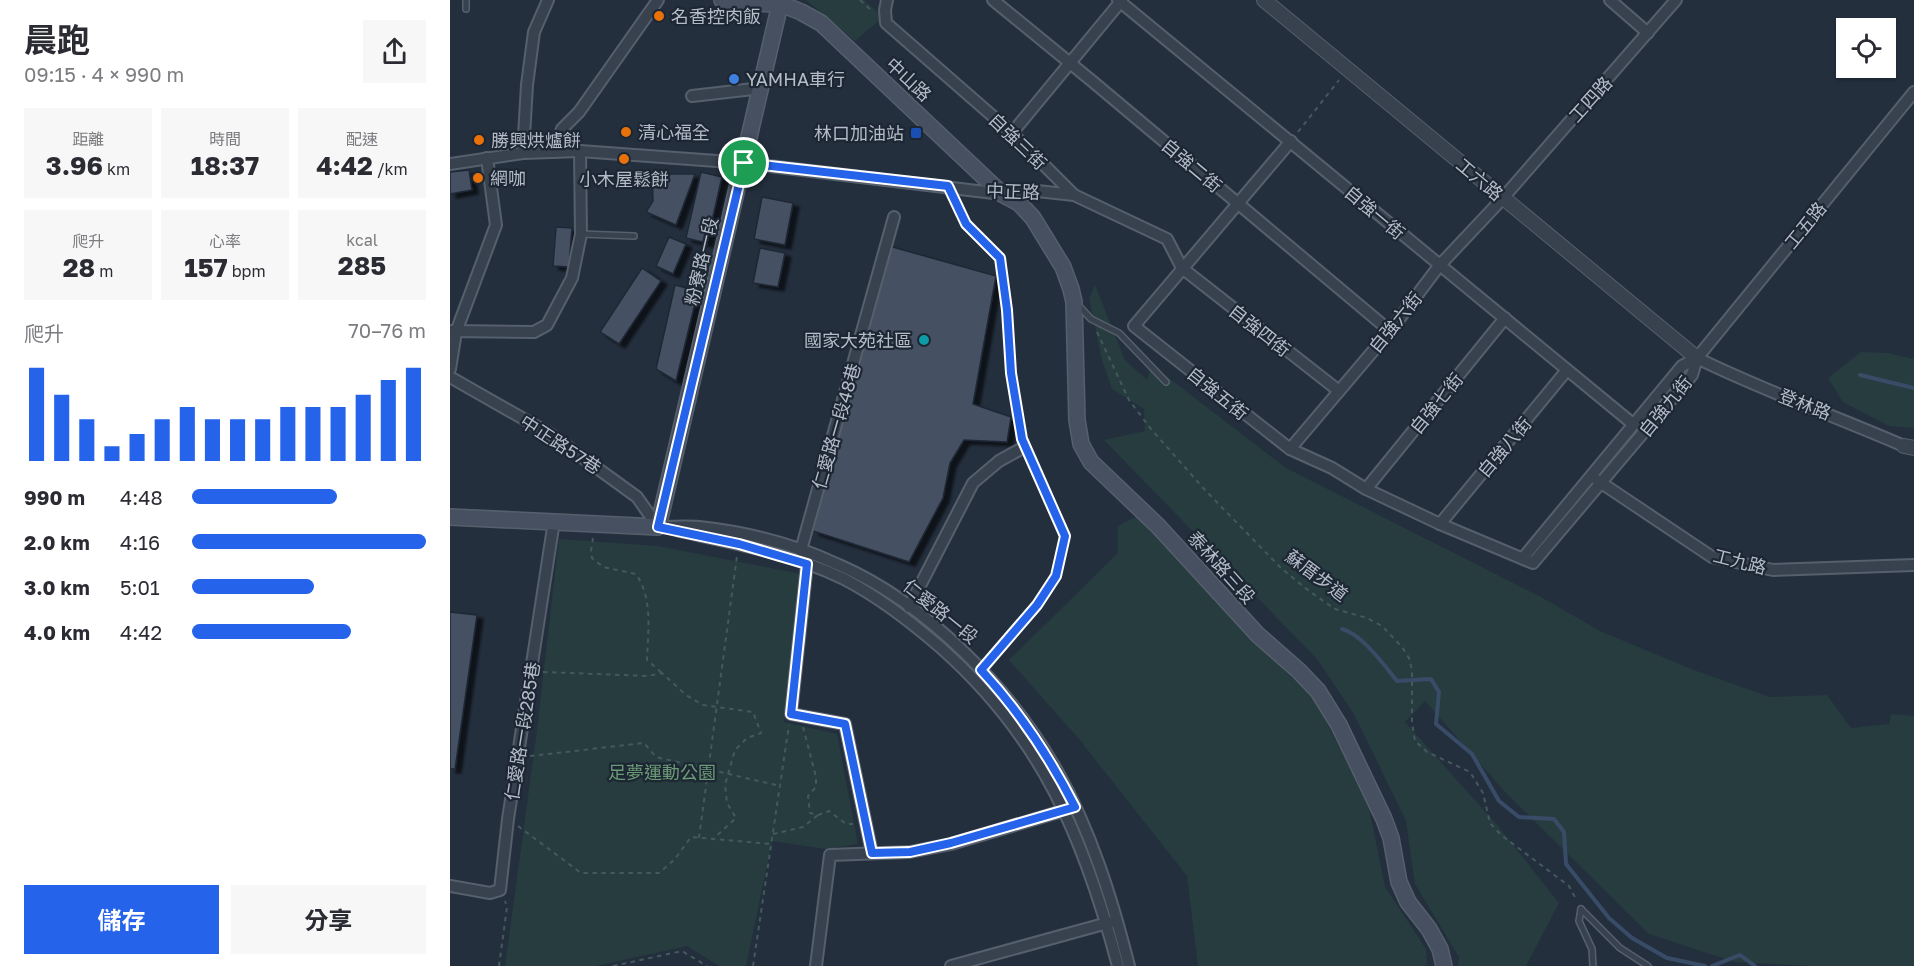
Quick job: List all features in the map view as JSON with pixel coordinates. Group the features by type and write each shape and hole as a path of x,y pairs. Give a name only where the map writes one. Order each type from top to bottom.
{"main road":[{"name":"中山路","path":"722,0 740,3 779,1 820,24 1002,194"},
{"name":"粉寮路一段","path":"658,527 762,88 779,1"},
{"name":"泰林路三段","path":"1002,194 1019,203 1033,218 1063,267 1074,302 1077,420 1081,444 1091,462 1158,526 1258,635 1318,691 1339,725 1384,819 1391,838 1399,882 1408,902 1429,929 1440,949 1444,966"},
{"name":"仁愛路一段","path":"450,517 658,527"}],"street":[{"path":"523,153 527,85 534,32 548,0"},
{"path":"554,152 562,129 579,112 658,0"},
{"name":"自強三街","path":"887,0 886,23 1012,133 1074,195 1167,239 1182,268"},
{"name":"自強二街","path":"993,0 1390,331"},
{"name":"工六路","path":"1264,0 1696,358"},
{"path":"1610,0 1648,33"},
{"name":"工四路","path":"1503,198 1676,0"},
{"path":"1012,133 1120,1"},
{"name":"自強一街","path":"1120,1 1633,424"},
{"path":"692,96 762,88"},
{"name":"工五路","path":"1696,358 1914,92"},
{"name":"自強五街","path":"1291,141 1134,326 1290,449 1440,524 1522,558"},
{"path":"453,332 534,332 547,325 572,278 580,234 580,151"},
{"name":"中正路","path":"450,164 523,153 580,151 744,163 1002,194 1029,190 1074,195"},
{"path":"450,369 453,332 496,225 487,158"},
{"name":"自強六街","path":"1290,449 1390,331 1439,266 1503,198"},
{"name":"仁愛路一段48巷","path":"801,550 894,217"},
{"name":"自強四街","path":"1182,268 1339,391"},
{"name":"自強七街","path":"1366,489 1505,318"},
{"name":"自強九街","path":"1696,358 1692,375 1533,563 1522,558 1682,366 1696,358"},
{"name":"登林路","path":"1696,358 1740,379 1909,447"},
{"name":"自強八街","path":"1440,524 1567,370"},
{"name":"中正路57巷","path":"450,377 550,434 618,483 637,497 658,527"},
{"path":"909,607 973,483 999,461 1019,450"},
{"name":"工九路","path":"1590,475 1712,557 1773,570 1914,565"},
{"name":"仁愛路一段285巷","path":"500,890 508,819 554,521"},
{"name":"仁愛路一段","path":"658,527 739,544 807,564 844,580 887,605 961,665 991,697 1016,727 1070,808"},
{"name":"仁愛路一段","path":"658,527 698,527 741,534 801,550 840,565 879,586 935,627 1008,699 1034,734 1057,771 1130,966"},
{"path":"801,550 807,564 795,715 845,724 872,853"},
{"path":"816,966 830,855 910,852 951,843 1070,808"},
{"path":"450,886 490,893 500,890"},
{"path":"951,966 1112,922"},
{"name":"仁愛路一段","path":"1112,922 1118,966"}],"lane":[{"path":"466,0 466,9"},
{"path":"580,234 634,236"},
{"path":"1074,302 1091,319 1119,333 1166,382"},
{"path":"1581,909 1579,921 1592,949 1593,966"},
{"path":"1581,909 1620,948 1648,966"}],"path":[{"path":"1291,141 1348,69"},
{"path":"948,186 966,224 1000,258 1007,310 1011,373 1022,439 1065,536 1056,576 1037,605 981,670"},
{"name":"蘇厝步道","path":"1091,319 1129,400 1177,460 1281,568 1335,609 1367,618 1382,626 1402,647 1409,658 1412,670 1412,723 1415,741 1427,752 1470,772 1483,793 1490,823 1501,835 1569,886 1581,909"},
{"path":"595,523 592,558 603,567 636,573 643,584 649,620 647,660 686,695 703,705 753,712 761,733 747,738 735,750 725,785 727,803 736,818 713,840"},
{"path":"699,838 739,544"},
{"path":"531,671 648,676 662,673"},
{"path":"753,966 780,786 795,715"},
{"path":"795,715 816,777 816,787 808,796 810,813 818,815"},
{"path":"518,758 644,743 656,758 780,786"},
{"path":"773,834 803,827 818,815 829,811 846,824 866,824"},
{"path":"508,819 545,844 581,873 659,873 675,859 691,837 771,844"},
{"path":"499,966 507,907 500,890"},
{"path":"614,966 682,951 707,966"}],"green space":[{"path":"806,0 864,0 883,17 855,41"},
{"path":"1095,285 1125,360 1147,380 1152,365 1286,468 1541,597 1602,632 1691,669 1770,697 1827,695 1851,728 1889,724 1891,714 1914,716 1914,966 1810,966 1735,962 1649,934 1506,793 1425,701 1405,722 1498,826 1559,903 1526,966 1458,966 1459,957 1415,884 1406,821 1354,714 1317,659 1104,440 1145,431 1144,409 1112,389 1102,360 1089,298"},
{"path":"1861,352 1888,353 1914,359 1914,428 1889,426 1843,402 1828,378"},
{"path":"1139,515 1210,594 1290,676 1311,692 1368,803 1385,887 1426,949 1427,966 1198,966 1187,876 1079,739 1009,660 1118,553 1118,526"},
{"name":"足夢運動公園","path":"559,539 658,546 801,574 784,722 837,734 858,844 826,849 772,841 746,966 719,966 687,946 596,966 505,966 536,738"}],"building":[{"path":"469,170 472,190 450,194 450,172"},
{"path":"701,172 722,177 707,243 686,238"},
{"path":"652,174 695,174 676,225 646,212 653,201"},
{"path":"762,197 793,203 785,245 754,239"},
{"path":"556,227 572,228 569,267 553,266"},
{"path":"669,237 686,244 673,274 656,266"},
{"name":"國家大苑社區","path":"889,246 996,276 973,404 1011,417 1007,442 964,440 950,463 943,498 909,562 813,531 820,496"},
{"path":"760,248 785,253 778,287 753,283"},
{"path":"642,268 661,281 619,344 600,332"},
{"path":"675,285 698,291 676,381 656,369"},
{"path":"450,612 477,615 455,769 450,769"}],"waterway":[{"path":"1860,375 1914,388"},
{"path":"1342,629 1365,643 1397,681 1431,679 1439,692 1436,724 1472,754 1499,801 1519,817 1554,819 1564,832 1566,864 1609,918 1632,938 1667,958 1705,966"},
{"path":"1712,966 1740,955 1755,966"}],"place":[{"name":"名香控肉飯","path":"659,16"},
{"name":"YAMHA車行","path":"734,79"},
{"name":"清心福全","path":"626,132"},
{"name":"林口加油站","path":"916,133"},
{"name":"勝興烘爐餅","path":"479,140"},
{"name":"小木屋鬆餅","path":"624,159"},
{"name":"網咖","path":"478,178"},
{"name":"國家大苑社區","path":"924,340"}],"route":[{"path":"744,163 948,186 966,224 1000,258 1007,310 1011,373 1022,439 1065,536 1056,576 1037,605 981,670 1008,699 1034,734 1057,771 1075,807 951,843 910,852 872,853 845,724 791,714 807,564 739,544 658,527 744,163"}]}
